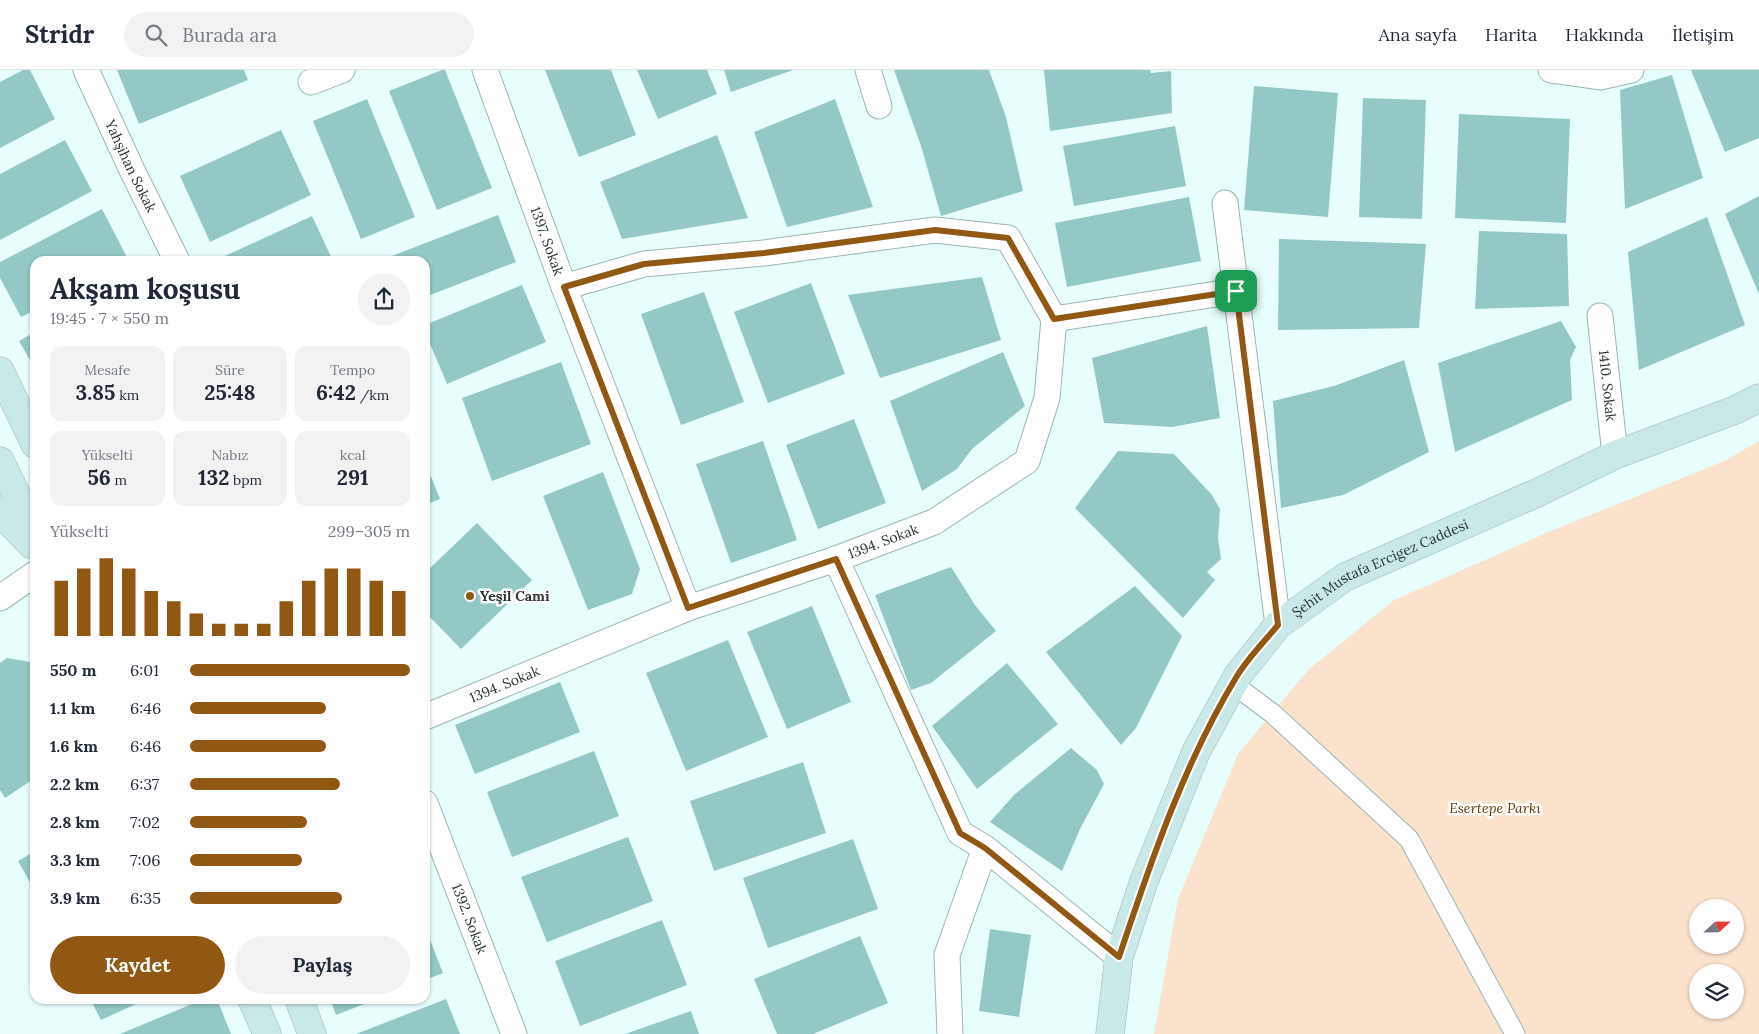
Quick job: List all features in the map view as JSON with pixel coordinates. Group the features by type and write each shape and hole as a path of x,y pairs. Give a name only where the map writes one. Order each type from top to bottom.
{"main road":[{"path":"0,371 30,434"},
{"name":"Şehit Mustafa Ercigez Caddesi","path":"1110,1034 1119,957 1144,881 1196,752 1238,675 1278,625 1344,577 1539,492 1614,456 1735,410 1759,398"},
{"path":"0,461 30,524"},
{"path":"0,512 30,543"},
{"path":"254,1004 267,1034"},
{"path":"301,1004 312,1034"}],"street":[{"name":"Yahşihan Sokak","path":"86,70 175,256"},
{"name":"1397. Sokak","path":"486,70 564,287 688,608"},
{"path":"868,70 879,106"},
{"path":"1551,70 1600,77 1631,70"},
{"path":"311,82 338,71"},
{"path":"1225,202 1278,625"},
{"path":"564,287 644,264 764,253 935,230 1008,238 1054,319 1236,291"},
{"name":"1410. Sokak","path":"1600,316 1614,456"},
{"name":"1394. Sokak","path":"430,715 688,608 836,559 934,522 1027,461 1047,398 1054,319"},
{"path":"836,559 960,833 985,848 1119,957"},
{"path":"0,598 30,577"},
{"path":"1233,684 1272,714 1409,839 1515,1034"},
{"name":"1392. Sokak","path":"430,816 514,1034"},
{"path":"950,1034 947,955 985,848"}],"green space":[{"name":"Esertepe Parkı","path":"1759,441 1759,1034 1154,1034 1178,899 1238,754 1308,670 1394,600 1553,530 1724,461"}],"building":[{"path":"23,70 30,70 55,119 0,148 0,82"},
{"path":"117,70 244,70 248,80 139,124"},
{"path":"445,70 492,188 437,210 389,91"},
{"path":"545,70 611,70 636,135 579,157"},
{"path":"637,70 707,70 717,94 658,119"},
{"path":"724,70 793,70 731,92"},
{"path":"894,70 989,70 1006,117 1023,191 941,216 921,146"},
{"path":"1044,70 1150,70 1151,73 1171,71 1172,113 1050,131"},
{"path":"1691,70 1759,70 1759,138 1725,152"},
{"path":"1672,75 1703,178 1625,209 1620,90"},
{"path":"1254,86 1338,93 1328,217 1244,210"},
{"path":"1363,98 1426,100 1422,219 1359,217"},
{"path":"367,99 415,217 361,239 313,121"},
{"path":"835,99 873,207 787,227 754,132"},
{"path":"1459,114 1570,119 1566,223 1455,218"},
{"path":"1175,126 1186,186 1074,206 1063,146"},
{"path":"281,130 311,195 210,242 180,176"},
{"path":"717,135 748,218 622,239 600,182"},
{"path":"65,140 92,191 0,240 0,174"},
{"path":"1759,196 1759,294 1725,214"},
{"path":"1189,197 1201,261 1067,287 1055,223"},
{"path":"102,209 126,256 30,256 30,312 21,317 0,278 0,262"},
{"path":"498,215 516,262 430,295 430,256 392,256"},
{"path":"312,216 331,256 225,256"},
{"path":"1707,217 1745,325 1639,370 1628,252"},
{"path":"1479,231 1567,234 1569,306 1475,309"},
{"path":"1279,239 1426,244 1419,328 1278,330"},
{"path":"982,277 1001,340 880,378 848,295"},
{"path":"811,283 845,374 768,403 734,312"},
{"path":"522,285 546,342 447,384 430,344 430,323"},
{"path":"704,292 744,402 681,425 641,314"},
{"path":"1561,321 1576,347 1570,360 1572,400 1455,452 1438,363"},
{"path":"1207,326 1220,418 1172,427 1104,423 1092,358"},
{"path":"30,335 30,360 19,341"},
{"path":"1003,352 1025,406 972,449 957,469 922,491 890,401"},
{"path":"1404,360 1429,452 1343,495 1281,508 1273,401 1334,386"},
{"path":"561,362 591,444 492,481 462,398"},
{"path":"854,419 886,503 818,529 786,445"},
{"path":"763,441 797,540 731,563 696,464"},
{"path":"1118,451 1174,454 1212,495 1220,509 1218,538 1221,559 1207,572 1215,580 1183,618 1075,508"},
{"path":"603,472 640,569 632,594 588,610 543,496"},
{"path":"430,474 440,499 430,503"},
{"name":"Yeşil Cami","path":"477,523 532,580 461,649 430,617 430,568"},
{"path":"951,567 975,605 996,631 931,683 911,690 875,595"},
{"path":"1135,586 1182,636 1136,728 1121,745 1046,652"},
{"path":"812,606 851,702 787,729 747,632"},
{"path":"728,640 768,737 686,771 646,673"},
{"path":"7,658 30,662 30,781 5,798 0,790 0,663"},
{"path":"1007,663 1058,724 977,789 932,726"},
{"path":"560,682 580,732 475,774 455,725"},
{"path":"1071,748 1097,770 1104,784 1080,829 1062,871 990,822 1014,795"},
{"path":"594,751 619,816 512,857 487,792"},
{"path":"803,762 826,833 714,871 690,801"},
{"path":"628,837 653,901 547,942 521,877"},
{"path":"853,839 878,909 768,948 743,878"},
{"path":"30,854 30,882 18,861"},
{"path":"662,920 687,985 580,1026 555,961"},
{"path":"990,929 1031,935 1019,1017 979,1011"},
{"path":"860,936 888,1003 813,1034 777,1034 754,979"},
{"path":"430,940 443,973 430,978"},
{"path":"446,999 460,1034 356,1034"},
{"path":"93,1004 136,1004 101,1020"},
{"path":"192,1004 219,1004 231,1034 120,1034"},
{"path":"332,1004 364,1004 336,1015"},
{"path":"691,1011 699,1034 625,1034"}],"place":[{"name":"Yeşil Cami","path":"470,596"}],"route":[{"path":"935,230 1008,238 1054,319 1236,291 1278,625 1238,675 1196,752 1144,881 1119,957 985,848 960,833 836,559 688,608 564,287 644,264 764,253 935,230"}]}
